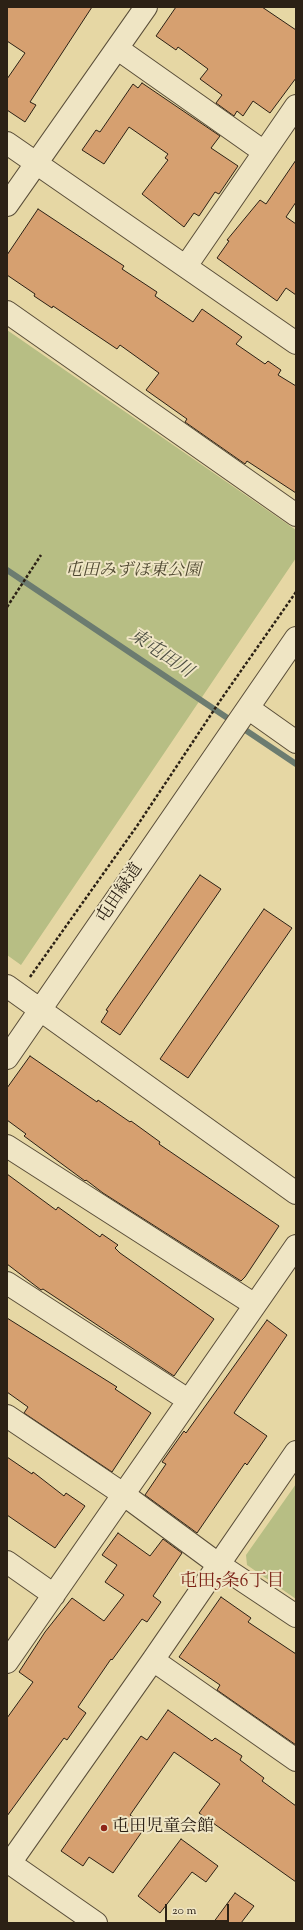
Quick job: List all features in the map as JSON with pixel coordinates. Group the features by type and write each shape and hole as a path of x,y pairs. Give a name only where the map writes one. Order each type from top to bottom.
{"street":[{"path":"7,205 118,49 146,7"},
{"path":"118,49 264,152"},
{"path":"186,266 296,106"},
{"path":"7,143 186,266 293,335"},
{"path":"7,312 296,515"},
{"name":"屯田緑道","path":"7,1058 42,1010 296,638"},
{"path":"241,718 296,742"},
{"path":"7,986 296,1192"},
{"path":"7,1146 255,1305"},
{"path":"7,1662 296,1246"},
{"path":"7,1283 188,1400"},
{"path":"7,1416 123,1494 218,1564 296,1616"},
{"path":"96,1923 8,1862 153,1660 296,1452"},
{"path":"7,1562 54,1595"},
{"path":"153,1660 296,1760"}],"path":[{"path":"7,606 41,554"},
{"path":"29,979 137,826 222,698 296,592"}],"green space":[{"name":"屯田みずほ東公園","path":"7,330 296,530 296,558 21,965 7,955"},
{"path":"296,1484 296,1599 247,1565 246,1555"}],"building":[{"path":"7,7 92,7 30,102 36,105 25,122 7,110 7,79 25,53 7,41"},
{"path":"176,7 262,7 296,30 296,78 270,113 253,101 243,116 237,111 234,116 216,103 222,95 200,79 208,69 178,47 176,50 156,36"},
{"path":"142,83 220,136 211,148 238,166 219,194 215,192 199,216 194,213 184,227 142,194 168,160 165,158 168,154 129,127 104,164 82,150 96,130 100,132 133,84 138,88"},
{"path":"296,160 296,202 286,217 296,224 296,295 286,288 277,301 217,258 229,241 227,240 260,200 266,204"},
{"path":"38,209 124,266 122,269 157,292 155,296 193,322 202,309 242,337 236,344 265,364 268,361 281,370 278,375 296,386 296,493 247,461 245,464 185,422 187,419 146,390 159,373 120,345 117,349 53,306 52,308 34,296 35,294 7,275 7,255"},
{"path":"200,875 221,889 120,1035 101,1022 108,1011 106,1010"},
{"path":"264,909 292,928 188,1078 160,1059"},
{"path":"30,1056 97,1102 98,1100 130,1122 131,1121 160,1142 159,1144 279,1226 241,1281 103,1193 86,1180 85,1181 24,1136 26,1134 7,1120 7,1088"},
{"path":"7,1174 56,1210 58,1207 100,1237 102,1234 118,1245 115,1248 120,1253 214,1319 174,1376 43,1289 41,1290 7,1264"},
{"path":"7,1318 117,1387 115,1389 151,1413 112,1472 24,1413 28,1407 7,1392"},
{"path":"267,1320 287,1335 234,1413 267,1436 247,1465 245,1463 197,1533 145,1495 166,1464 162,1462 184,1431 186,1433"},
{"path":"7,1457 32,1474 33,1472 64,1496 66,1493 85,1506 55,1548 7,1515"},
{"path":"118,1533 150,1556 163,1539 182,1553 153,1596 161,1602 147,1622 142,1619 112,1660 111,1659 78,1707 86,1713 67,1740 64,1738 7,1816 7,1718 33,1682 19,1672 45,1632 72,1598 104,1621 124,1595 105,1582 117,1565 102,1555"},
{"path":"221,1597 251,1618 248,1622 296,1654 296,1745 217,1690 220,1685 179,1657"},
{"path":"168,1710 212,1741 215,1738 242,1756 240,1760 264,1778 262,1781 296,1806 296,1882 199,1813 220,1784 174,1752 130,1815 146,1826 113,1873 89,1857 83,1866 61,1851 141,1736 147,1740"},
{"path":"181,1839 218,1866 206,1882 192,1872 160,1913 138,1896"},
{"path":"235,1893 254,1906 241,1923 213,1923"}],"waterway":[{"name":"東屯田川","path":"7,570 296,764"}],"place":[{"name":"屯田児童会館","path":"104,1828"}],"district":[{"name":"屯田5条6丁目","path":"232,1583"}]}
